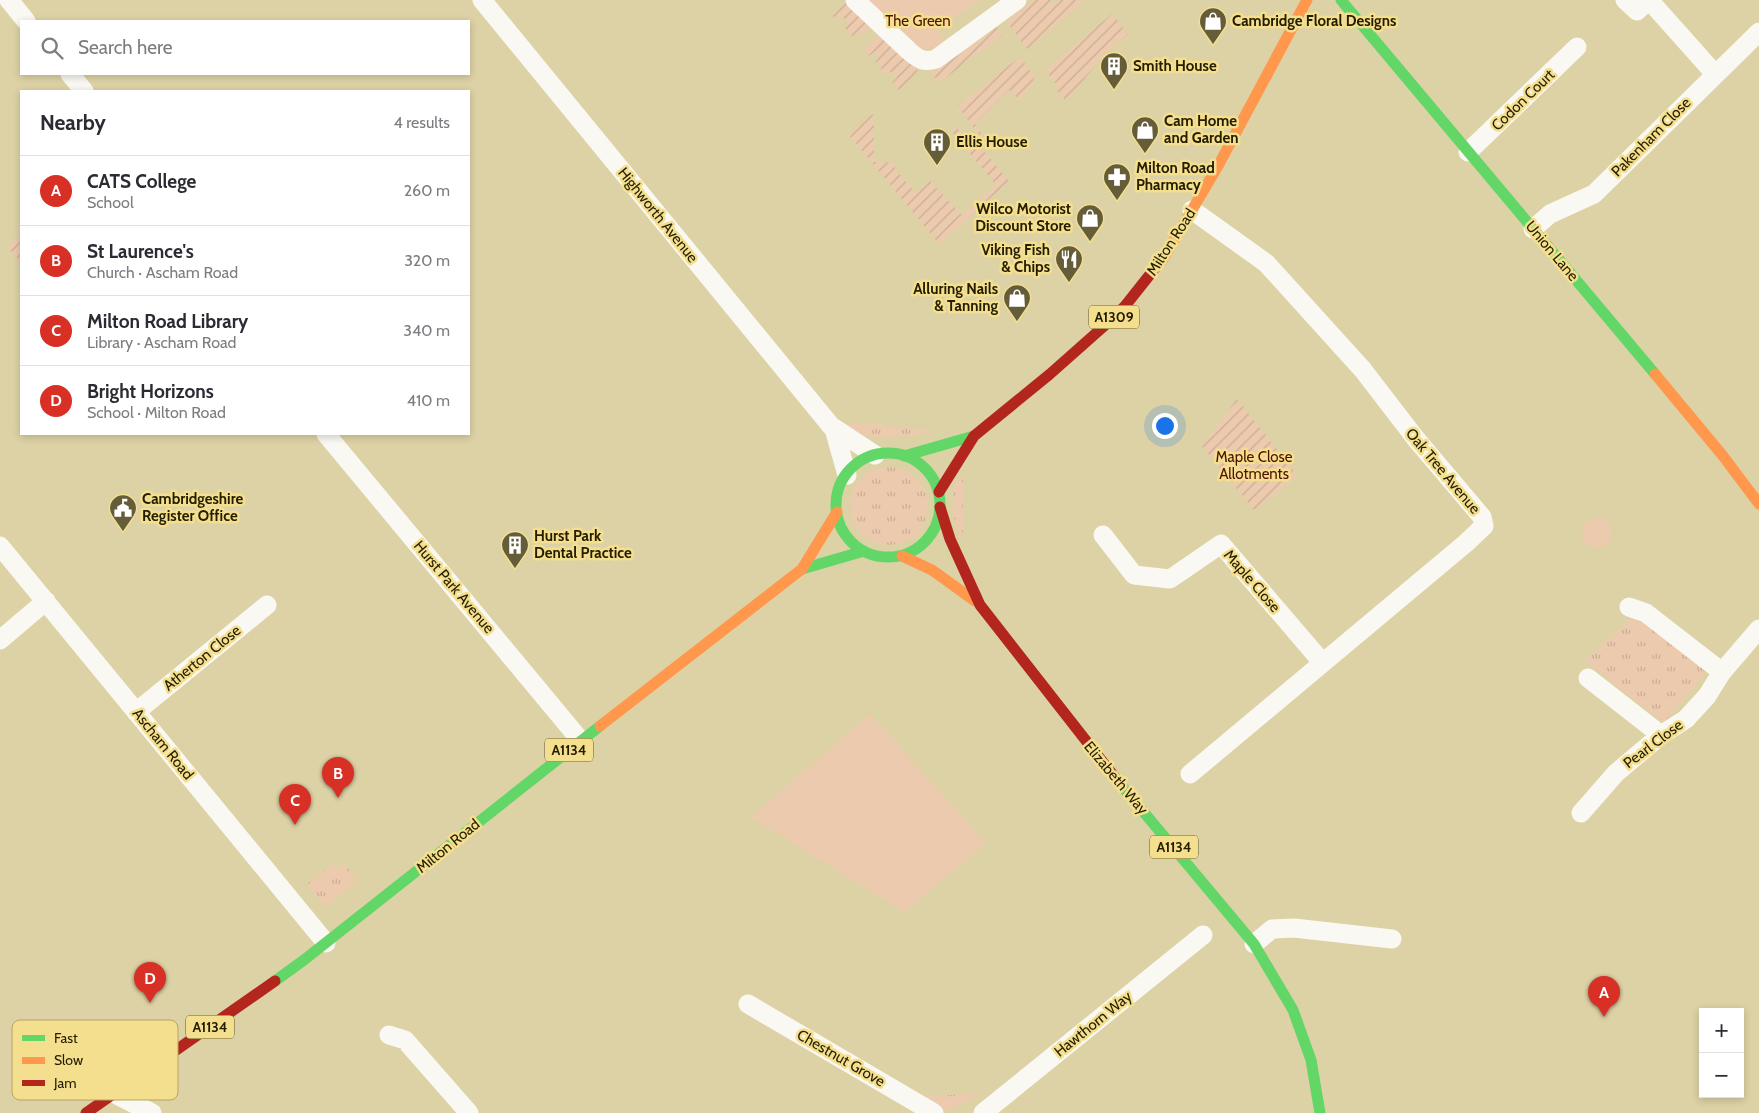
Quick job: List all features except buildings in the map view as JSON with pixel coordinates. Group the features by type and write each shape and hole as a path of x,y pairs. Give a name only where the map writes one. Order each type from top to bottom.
{"main road":[{"name":"Milton Road","path":"939,492 974,436 1050,374 1125,306 1163,259 1218,166 1307,0"},
{"name":"Union Lane","path":"1341,0 1716,448 1759,504"},
{"name":"Milton Road","path":"904,456 974,436"},
{"path":"875,455 904,456"},
{"name":"A1134","path":"875,455 859,463 847,475 838,492 837,512 841,526 848,538 864,551 880,556 902,556 914,551 925,542 937,523 940,507 939,492 930,475 919,464 904,456"},
{"name":"Elizabeth Way","path":"940,507 950,539 980,605 1093,751 1254,944 1293,1010 1311,1060 1320,1113"},
{"name":"Milton Road","path":"178,1049 326,943 581,740 802,568 837,512"},
{"name":"Milton Road","path":"802,568 864,551"},
{"name":"Elizabeth Way","path":"902,556 922,563 939,573 980,605"},
{"name":"Milton Road","path":"86,1113 106,1100"}],"street":[{"path":"8,0 25,20"},
{"name":"Highworth Avenue","path":"482,0 834,429 875,455"},
{"path":"855,0 909,51 919,59 927,61 936,59 1017,0"},
{"path":"1625,0 1637,11 1649,0 1715,74"},
{"name":"Pakenham Close","path":"1533,228 1550,214 1594,194 1759,32"},
{"name":"Codon Court","path":"1468,152 1577,47"},
{"path":"71,75 83,90"},
{"name":"Oak Tree Avenue","path":"1190,774 1484,526 1482,517 1416,439 1363,370 1266,263 1192,210"},
{"name":"Highworth Avenue","path":"834,429 847,475"},
{"name":"Hurst Park Avenue","path":"327,435 581,740"},
{"name":"Maple Close","path":"1103,535 1134,576 1170,579 1221,544 1322,662"},
{"name":"Ascham Road","path":"0,546 326,943"},
{"path":"0,640 46,602"},
{"name":"Atherton Close","path":"136,712 267,605"},
{"path":"1629,606 1646,612 1722,672"},
{"name":"Pearl Close","path":"1581,813 1616,772 1661,734 1686,719 1707,696 1722,672 1759,629"},
{"path":"1588,678 1661,734"},
{"path":"1254,944 1272,929 1294,928 1392,939"},
{"name":"Hawthorn Way","path":"983,1113 1203,935"},
{"name":"Chestnut Grove","path":"748,1004 934,1113"},
{"path":"390,1035 405,1040 469,1113"},
{"path":"127,1100 152,1113"}],"green space":[{"name":"The Green","path":"868,0 980,0 937,30 945,41 926,49 918,48"},
{"path":"1034,0 1050,0 1054,4 1060,0 1085,0 1027,49 1006,21"},
{"path":"846,3 871,27 860,37 857,33 853,37 844,27 849,23 842,16 837,20 832,15"},
{"path":"1112,14 1128,34 1105,54 1066,101 1055,88 1057,85 1045,70"},
{"path":"997,27 1002,35 939,83 931,72"},
{"path":"880,35 918,70 899,90 892,82 897,78 890,71 886,75 875,62 879,58 874,52 869,56 864,50"},
{"path":"1020,57 1034,76 1033,83 1019,100 1009,90 975,124 983,136 982,138 957,106"},
{"path":"872,114 874,116 874,162 895,163 895,169 916,193 930,181 962,215 996,185 951,131 956,127 962,134 966,130 1009,181 939,244 849,135"},
{"path":"20,236 20,262 7,246"},
{"name":"Maple Close Allotments","path":"1237,399 1298,476 1254,510 1202,446"},
{"path":"852,422 931,429 932,433 872,437 854,432 846,425"},
{"path":"889,467 904,470 917,478 925,491 928,506 925,521 917,534 904,542 889,545 874,542 861,534 853,521 850,506 853,491 861,478 874,470"},
{"path":"963,478 963,534 959,536 953,514 954,483"},
{"path":"1597,518 1608,522 1612,533 1608,544 1597,548 1586,544 1582,533 1586,522"},
{"path":"1636,613 1709,669 1664,723 1585,661"},
{"path":"870,714 986,843 904,912 751,817"},
{"path":"333,864 338,868 344,864 358,881 325,906 307,884"},
{"path":"979,1094 948,1112 920,1096"}],"traffic: fast":[{"path":"1341,0 1655,374"},
{"path":"904,456 974,436"},
{"path":"888,453 908,457 917,462 931,476 936,485 940,505 936,525 931,534 917,548 908,553 888,557 868,553 859,548 845,534 840,525 836,505 840,485 845,476 859,462 868,457 888,453"},
{"path":"802,569 864,551"},
{"path":"275,981 600,726"},
{"path":"1116,779 1254,944 1293,1010 1311,1060 1320,1113"}],"traffic: slow":[{"path":"1152,272 1163,259 1218,166 1307,0"},
{"path":"1655,374 1723,456 1759,504"},
{"path":"600,726 802,569 837,512"},
{"path":"902,556 932,570 975,601"}],"traffic: jam":[{"path":"939,492 974,436 1050,374 1103,327 1125,306 1152,272"},
{"path":"940,507 950,539 980,605 1116,779"},
{"path":"178,1049 275,981"},
{"path":"86,1113 105,1100"}],"place":[{"name":"Cambridge Floral Designs","path":"1213,45"},
{"name":"Smith House","path":"1114,90"},
{"name":"Cam Home and Garden","path":"1145,154"},
{"name":"Ellis House","path":"937,166"},
{"name":"Milton Road Pharmacy","path":"1117,201"},
{"name":"Wilco Motorist Discount Store","path":"1090,242"},
{"name":"Viking Fish & Chips","path":"1069,283"},
{"name":"Alluring Nails & Tanning","path":"1017,322"},
{"name":"Cambridgeshire Register Office","path":"123,532"},
{"name":"Hurst Park Dental Practice","path":"515,569"},
{"name":"St Laurence's","path":"338,798"},
{"name":"Milton Road Library","path":"295,825"},
{"name":"Bright Horizons","path":"150,1003"},
{"name":"CATS College","path":"1604,1017"}]}
